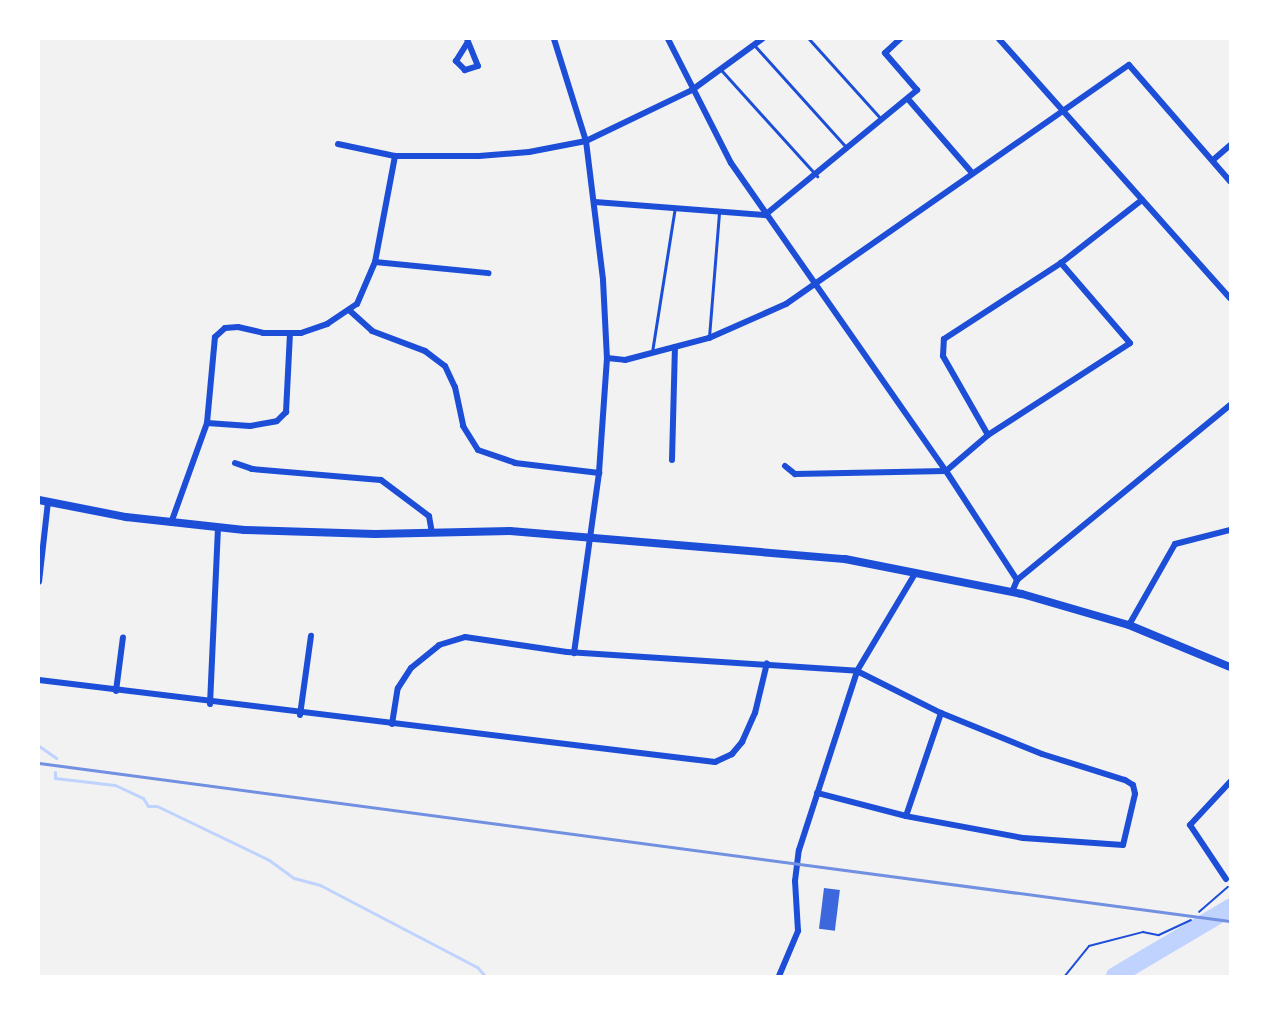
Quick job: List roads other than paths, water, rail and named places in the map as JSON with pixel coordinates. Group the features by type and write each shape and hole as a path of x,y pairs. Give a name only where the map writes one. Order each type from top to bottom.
{"main road":[{"path":"39,500 171,524 218,528 432,532 510,531 590,535 845,559 1012,592 1129,625 1230,667"}],"street":[{"path":"554,39 586,141 595,202 607,358 599,473 574,653"},
{"path":"668,39 731,163 765,215 946,471 1017,580"},
{"path":"338,144 395,156 529,152 586,141 692,90 722,71 762,39"},
{"path":"595,202 765,215 817,176 917,90 885,53 900,39"},
{"path":"999,39 1230,298"},
{"path":"468,40 478,66 473,69 459,67 456,61 468,40"},
{"path":"607,358 625,360 709,338 786,304 816,286 972,173 1129,65 1230,181"},
{"path":"908,99 972,173"},
{"path":"1213,160 1230,145"},
{"path":"171,524 207,423 215,337 225,328 238,327 262,333 300,333 327,324 350,310 367,285 375,262 395,156"},
{"path":"988,435 943,356 944,339 1061,263 1142,200"},
{"path":"375,262 488,273"},
{"path":"785,466 795,474 946,471 988,435 1130,343 1061,263"},
{"path":"350,310 372,332 425,351 445,366 455,387 463,426 478,450 515,463 599,473"},
{"path":"207,423 250,426 277,421 282,417 286,412 290,333"},
{"path":"672,460 675,347"},
{"path":"1012,592 1017,580 1230,405"},
{"path":"235,463 252,469 381,480 429,516 432,532"},
{"path":"39,582 48,502"},
{"path":"210,704 218,528"},
{"path":"1129,625 1175,544 1230,530"},
{"path":"779,976 798,931 797,865 817,793 857,671 917,572"},
{"path":"300,715 311,636"},
{"path":"116,691 123,637"},
{"path":"392,724 402,680 423,656 451,640 477,638 574,653 767,663 857,671 941,713 1133,785 1135,794 1123,845 1023,838 906,816 817,793"},
{"path":"39,680 300,715 715,762 732,754 742,742 755,713 767,663"},
{"path":"906,816 941,713"},
{"path":"1228,882 1190,825 1230,782"}],"lane":[{"path":"809,39 882,120"},
{"path":"754,45 848,149"},
{"path":"722,71 817,176"},
{"path":"652,354 675,207"},
{"path":"709,338 719,212"}],"waterway":[{"path":"39,746 56,758"},
{"path":"55,772 55,778 115,785 143,798 148,806 157,806 269,860 294,878 320,885 477,967 485,976"},
{"path":"1115,976 1230,908"}],"railway":[{"path":"39,763 1230,921"}]}
